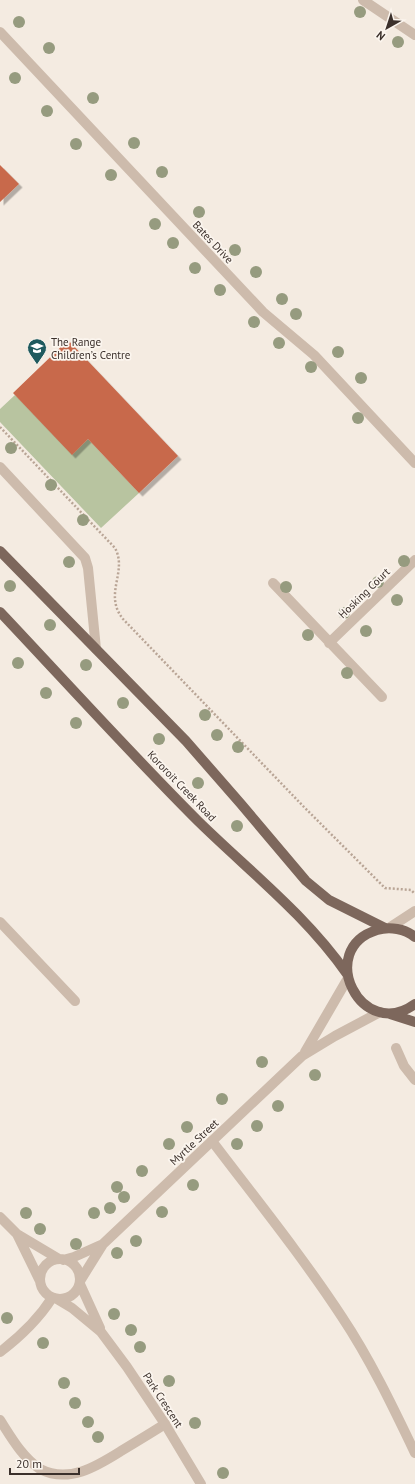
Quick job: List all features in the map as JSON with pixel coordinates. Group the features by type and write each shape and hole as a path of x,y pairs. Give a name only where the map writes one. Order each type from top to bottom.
{"main road":[{"path":"0,551 186,741 306,881 329,900 387,928 405,931 415,937"},
{"name":"Kororoit Creek Road","path":"0,612 197,820 320,937 348,976 352,991 361,1002 382,1012"},
{"path":"348,976 350,955 357,944 372,932 387,928"},
{"path":"382,1012 398,1012 415,1004"},
{"path":"382,1012 415,1022"}],"street":[{"path":"363,0 415,35"},
{"name":"Bates Drive","path":"0,32 263,312 311,352 415,463"},
{"path":"0,467 85,558 88,568 96,649"},
{"name":"Hosking Court","path":"329,642 415,560"},
{"path":"274,584 382,697"},
{"path":"387,928 415,911"},
{"path":"0,922 75,1001"},
{"name":"Myrtle Street","path":"302,1056 348,976"},
{"name":"Myrtle Street","path":"80,1282 103,1244 302,1056 335,1036 382,1012"},
{"path":"396,1048 404,1066 415,1080"},
{"path":"212,1141 295,1250 343,1318 376,1376 415,1453"},
{"path":"0,1217 17,1234 75,1266 79,1271 80,1282 76,1292 69,1298 54,1298 45,1292 17,1234"},
{"name":"Myrtle Street","path":"61,1259 74,1257 103,1244"},
{"path":"40,1282 45,1266 53,1260 61,1259"},
{"name":"Park Crescent","path":"80,1282 101,1332"},
{"path":"0,1352 38,1319 54,1298"},
{"name":"Park Crescent","path":"54,1298 72,1308 101,1332 127,1367 165,1424 201,1484"},
{"path":"0,1420 19,1448 34,1464 47,1472 69,1475 94,1468 165,1424"}],"path":[{"path":"0,426 115,548 119,563 114,601 116,609 123,620 304,807 385,888 411,890 415,895"}],"green space":[{"path":"15,395 72,454 88,439 139,493 101,528 0,422 0,409"}],"building":[{"path":"0,165 19,184 0,202"},
{"path":"68,340 178,456 139,493 88,439 72,455 13,393"}],"place":[{"name":"The Range Children’s Centre","path":"37,365"}]}
